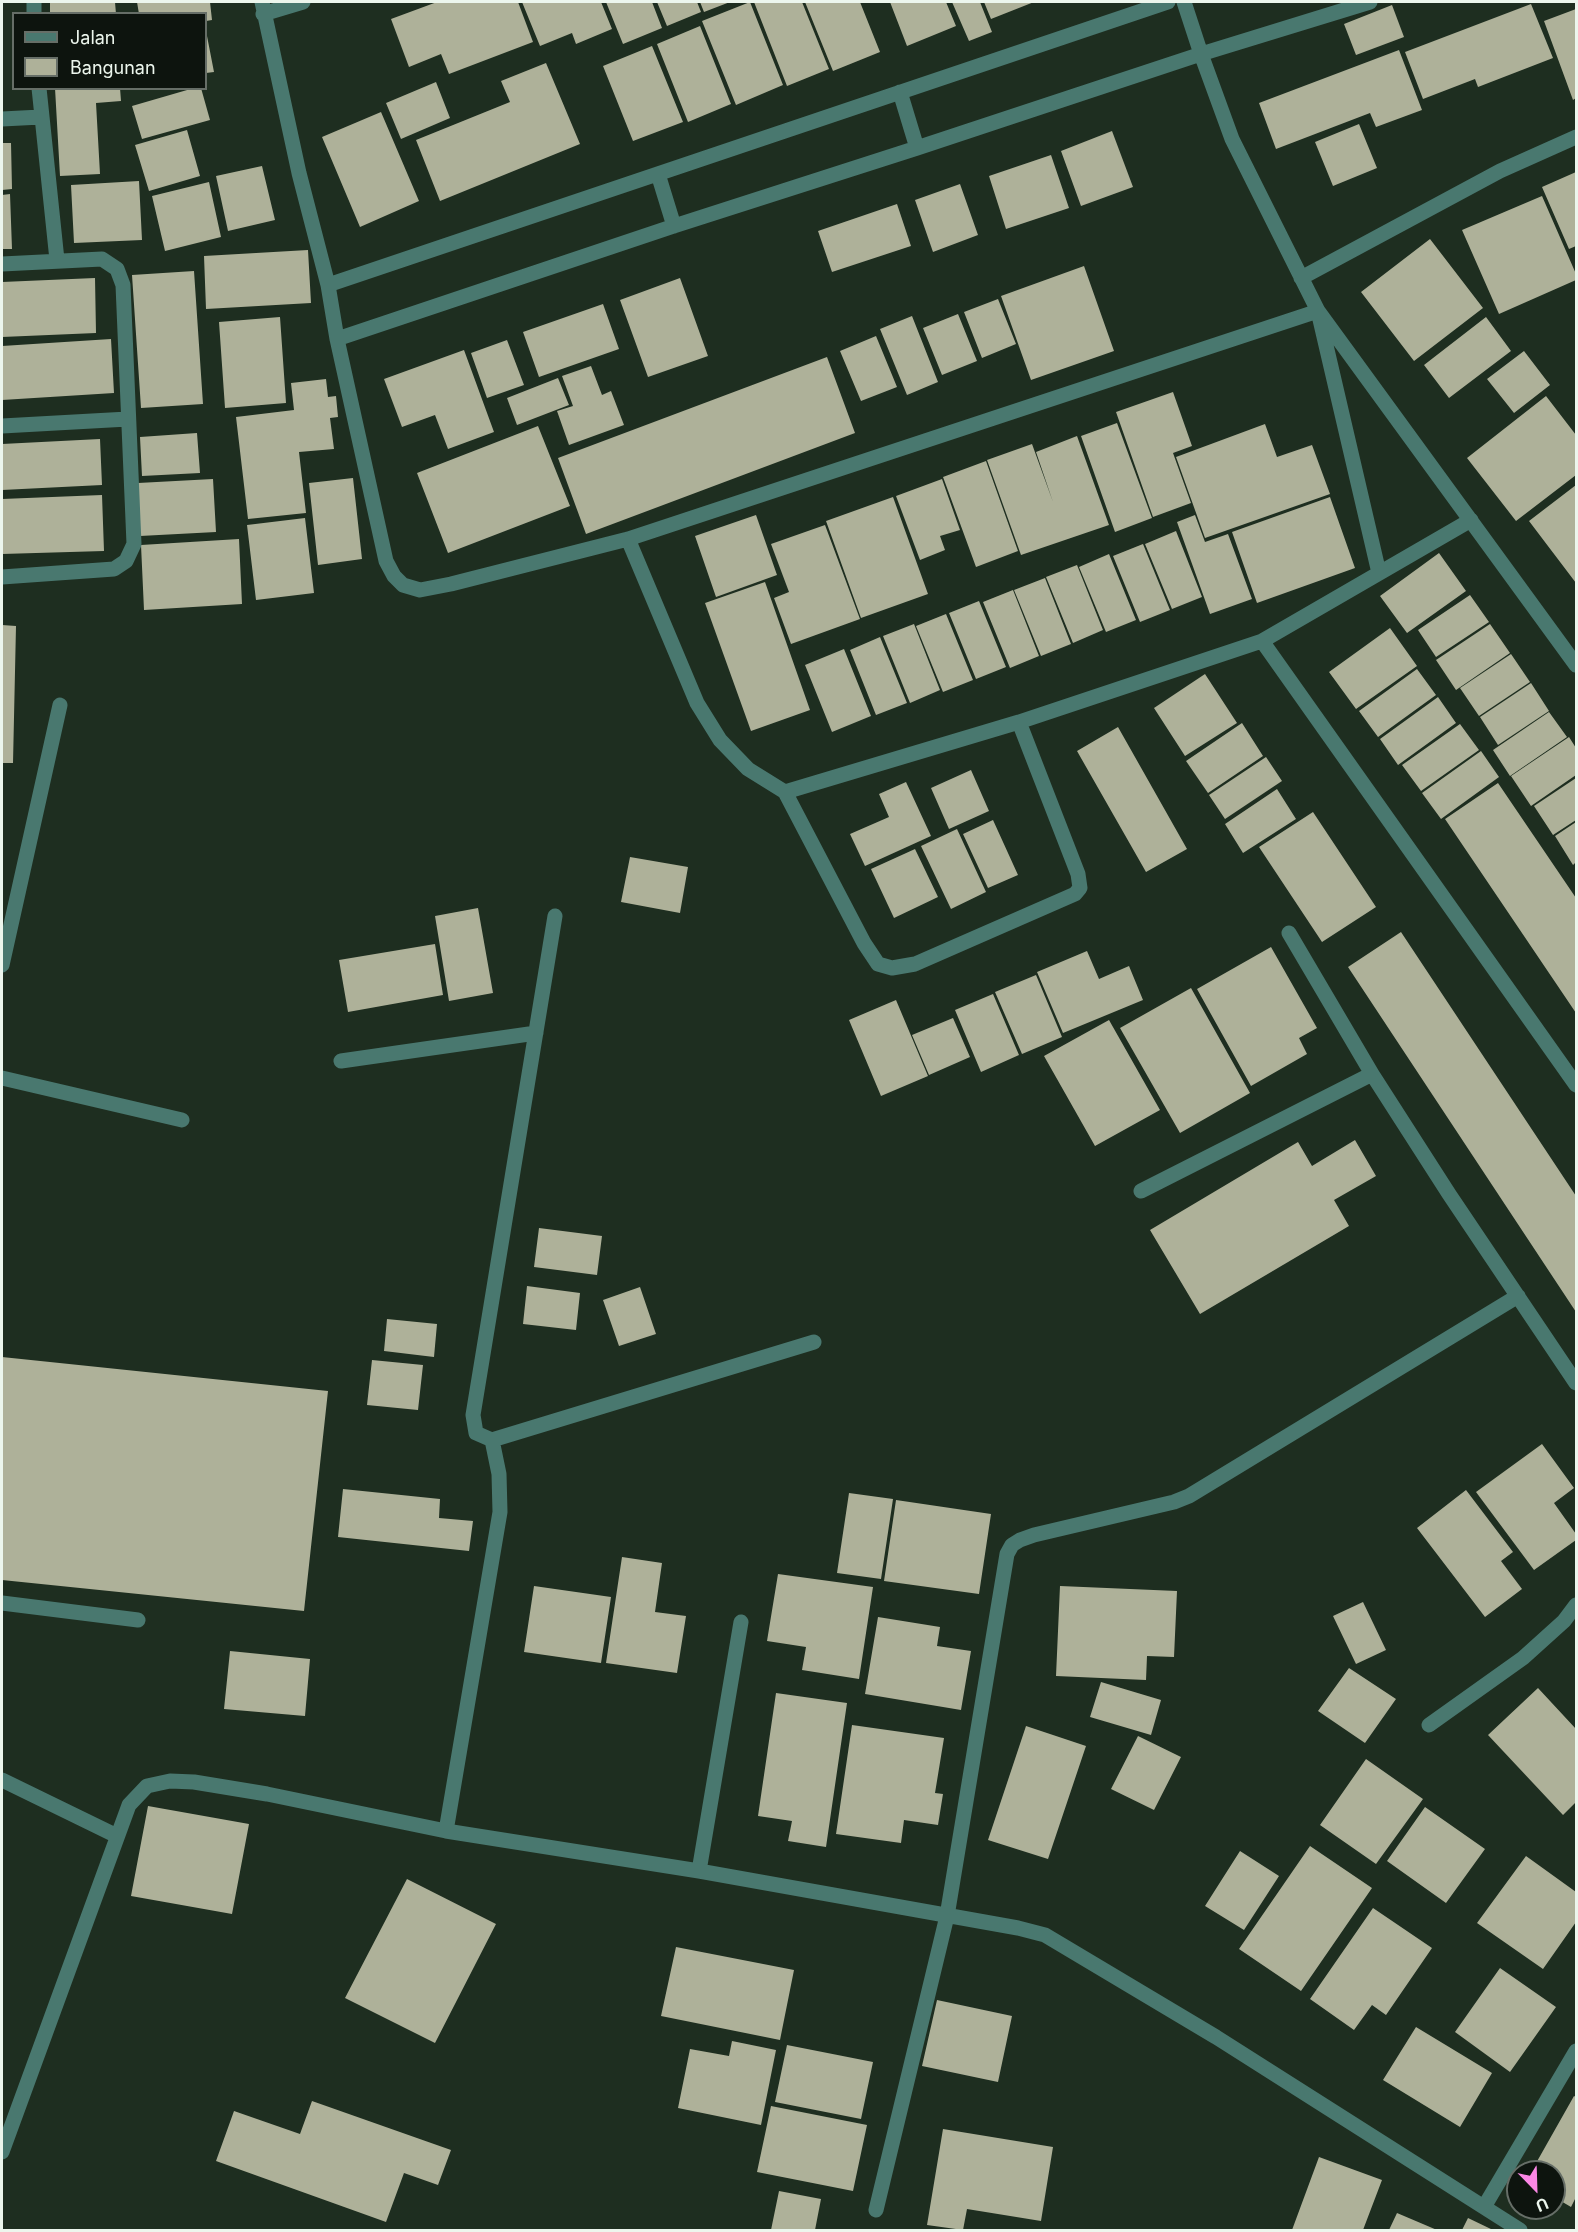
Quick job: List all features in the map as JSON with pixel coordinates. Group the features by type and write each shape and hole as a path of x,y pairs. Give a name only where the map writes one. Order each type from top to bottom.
{"street":[{"path":"303,2 263,8 299,173 328,285 386,561 394,576 403,585 420,590 451,584 628,539 1318,311"},
{"path":"328,285 1168,2"},
{"path":"1184,2 1232,139 1318,311 1576,665"},
{"path":"338,339 674,226 1349,5 1370,2"},
{"path":"39,90 57,260"},
{"path":"900,92 917,148"},
{"path":"2,119 41,117"},
{"path":"1301,278 1500,171 1576,137"},
{"path":"658,174 674,226"},
{"path":"2,264 102,259 117,269 123,285 134,544 126,561 114,569 2,577"},
{"path":"1318,311 1379,573"},
{"path":"2,426 128,418"},
{"path":"785,792 1019,722 1262,641 1471,520"},
{"path":"628,539 697,704 720,740 748,769 785,792 864,943 878,964 892,968 915,964 1075,894 1080,888 1077,874 1019,722"},
{"path":"1262,641 1576,1085"},
{"path":"2,963 60,705"},
{"path":"555,916 473,1414 476,1433 492,1440 814,1342"},
{"path":"1289,933 1372,1074 1576,1383"},
{"path":"341,1061 536,1033"},
{"path":"1142,1191 1372,1074"},
{"path":"2,1078 182,1120"},
{"path":"876,2210 947,1916 1007,1554 1012,1545 1034,1535 1174,1502 1189,1496 1518,1296"},
{"path":"446,1831 500,1512 500,1474 492,1440"},
{"path":"2,1603 138,1620"},
{"path":"1429,1725 1523,1658 1564,1621 1576,1605"},
{"path":"699,1871 741,1622"},
{"path":"2,1780 117,1836"},
{"path":"2,2152 8,2115 129,1805 147,1786 170,1781 194,1782 267,1794 446,1831 699,1871 1018,1928 1045,1935 1216,2037 1520,2230"},
{"path":"1484,2207 1576,2051"}],"building":[{"path":"50,2 115,2 116,12 50,12"},
{"path":"137,2 210,2 212,20 207,21 207,12 139,12"},
{"path":"437,2 518,2 533,42 449,74 441,54 409,67 391,19"},
{"path":"522,2 601,2 612,29 576,44 572,33 540,46"},
{"path":"606,2 652,2 662,28 623,44"},
{"path":"657,2 697,2 701,12 667,26"},
{"path":"700,2 730,2 704,12"},
{"path":"750,2 783,85 736,105 702,21"},
{"path":"754,2 802,2 829,69 787,86"},
{"path":"805,2 860,2 880,52 833,71"},
{"path":"890,2 946,2 956,26 907,46"},
{"path":"952,2 980,2 992,32 969,41"},
{"path":"984,2 1034,2 991,19"},
{"path":"1531,4 1553,58 1478,87 1475,79 1423,99 1405,52"},
{"path":"1392,5 1404,37 1356,55 1344,24"},
{"path":"1576,9 1576,98 1573,100 1544,21"},
{"path":"700,26 731,104 688,122 657,44"},
{"path":"207,36 214,72 207,73"},
{"path":"652,46 683,122 633,141 603,66"},
{"path":"1399,50 1422,110 1376,127 1370,113 1276,149 1259,103"},
{"path":"546,63 580,144 440,201 416,140 510,102 501,81"},
{"path":"436,82 450,118 401,139 386,103"},
{"path":"55,90 120,90 121,101 96,103 100,174 60,176"},
{"path":"187,90 202,90 210,120 142,139 132,106"},
{"path":"381,112 419,201 360,227 322,137"},
{"path":"1359,124 1377,168 1333,186 1315,142"},
{"path":"187,130 200,176 149,191 135,145"},
{"path":"1112,131 1133,187 1081,206 1061,151"},
{"path":"2,143 11,143 12,189 2,190"},
{"path":"1051,155 1069,208 1006,229 989,176"},
{"path":"262,166 275,220 228,231 216,176"},
{"path":"1576,172 1576,246 1569,249 1542,187"},
{"path":"139,181 142,240 74,243 71,185"},
{"path":"209,182 221,237 165,251 152,196"},
{"path":"960,184 978,235 933,252 915,200"},
{"path":"10,194 12,249 2,249 2,195"},
{"path":"1542,196 1576,274 1576,280 1499,314 1462,230"},
{"path":"897,204 911,246 832,272 818,231"},
{"path":"1430,239 1483,308 1414,361 1361,292"},
{"path":"308,250 311,303 206,309 204,256"},
{"path":"1084,266 1114,351 1031,380 1001,296"},
{"path":"194,271 203,404 141,408 132,275"},
{"path":"95,278 96,333 2,337 2,282"},
{"path":"680,278 708,356 648,377 620,300"},
{"path":"998,299 1016,344 982,358 964,312"},
{"path":"603,304 619,349 539,377 523,332"},
{"path":"958,314 977,361 942,375 923,328"},
{"path":"912,316 938,382 907,395 880,329"},
{"path":"280,317 286,403 225,408 219,322"},
{"path":"1486,317 1511,351 1449,398 1424,365"},
{"path":"876,336 897,387 861,401 840,351"},
{"path":"111,339 114,393 2,400 2,346"},
{"path":"507,340 524,385 487,398 471,353"},
{"path":"464,350 494,432 448,449 435,415 402,427 384,379"},
{"path":"1524,351 1550,385 1514,413 1487,379"},
{"path":"827,357 855,433 586,534 558,458"},
{"path":"591,366 602,395 611,391 624,425 569,445 557,411 573,406 562,376"},
{"path":"558,378 569,405 517,425 507,398"},
{"path":"326,379 328,397 336,396 338,417 330,418 334,449 299,452 306,513 248,519 236,417 294,410 291,383"},
{"path":"1173,392 1192,446 1173,453 1191,503 1153,517 1116,412"},
{"path":"1546,396 1576,435 1576,475 1516,521 1467,458"},
{"path":"1117,423 1152,518 1115,532 1081,436"},
{"path":"1265,424 1277,457 1312,445 1330,494 1205,538 1176,457"},
{"path":"538,426 570,506 448,553 417,473"},
{"path":"197,433 200,473 142,476 140,437"},
{"path":"1077,436 1109,525 1021,555 987,460 1032,444 1053,502 1036,452"},
{"path":"100,439 102,485 2,490 2,444"},
{"path":"986,461 1018,551 976,567 943,477"},
{"path":"353,478 362,559 318,565 309,483"},
{"path":"213,479 216,532 140,536 138,483"},
{"path":"942,479 960,530 940,536 945,550 920,560 896,496"},
{"path":"1576,485 1576,583 1529,521"},
{"path":"102,495 104,551 2,554 2,499"},
{"path":"893,497 928,594 861,618 826,521"},
{"path":"1330,497 1355,568 1257,603 1232,532"},
{"path":"756,515 777,575 716,597 695,536"},
{"path":"1195,515 1205,542 1228,534 1252,599 1210,614 1177,522"},
{"path":"305,518 314,593 256,600 247,525"},
{"path":"825,525 860,619 791,644 774,598 789,592 771,544"},
{"path":"1176,531 1202,597 1172,609 1145,544"},
{"path":"239,539 242,604 144,610 141,545"},
{"path":"1143,544 1170,610 1140,622 1113,556"},
{"path":"1439,553 1466,591 1407,633 1380,596"},
{"path":"1109,554 1136,620 1106,632 1079,567"},
{"path":"1077,565 1103,630 1073,643 1046,577"},
{"path":"1045,578 1071,644 1041,656 1014,590"},
{"path":"765,582 810,710 751,731 705,603"},
{"path":"1013,590 1039,656 1010,668 983,602"},
{"path":"1470,595 1489,622 1436,657 1418,630"},
{"path":"979,601 1006,667 976,679 949,613"},
{"path":"946,614 973,680 943,692 916,626"},
{"path":"914,624 940,690 910,703 883,636"},
{"path":"1490,624 1510,653 1456,690 1436,660"},
{"path":"2,625 16,626 13,763 2,763"},
{"path":"1390,628 1417,666 1356,709 1329,672"},
{"path":"880,637 907,703 876,715 850,650"},
{"path":"844,649 871,716 832,732 805,665"},
{"path":"1511,654 1530,682 1479,716 1460,688"},
{"path":"1417,669 1436,695 1378,737 1359,711"},
{"path":"1205,674 1237,723 1185,756 1154,708"},
{"path":"1531,683 1549,711 1498,745 1480,717"},
{"path":"1438,697 1456,723 1398,765 1380,739"},
{"path":"1549,712 1567,737 1510,776 1493,750"},
{"path":"1242,723 1263,756 1208,793 1186,761"},
{"path":"1460,724 1479,750 1421,791 1402,765"},
{"path":"1118,727 1187,849 1146,872 1077,751"},
{"path":"1569,737 1576,748 1576,775 1531,806 1511,776"},
{"path":"1481,751 1499,777 1441,819 1422,793"},
{"path":"1266,757 1282,781 1225,819 1209,795"},
{"path":"971,770 989,811 949,829 931,788"},
{"path":"1576,778 1576,820 1553,835 1534,806"},
{"path":"906,782 931,836 865,866 850,834 889,817 879,794"},
{"path":"1498,783 1576,898 1576,1013 1445,819"},
{"path":"1277,789 1296,819 1243,853 1225,824"},
{"path":"1313,812 1376,907 1322,942 1259,847"},
{"path":"993,820 1018,875 988,888 963,834"},
{"path":"1576,822 1576,862 1573,865 1555,836"},
{"path":"957,829 986,892 951,909 921,846"},
{"path":"915,849 938,897 894,918 871,869"},
{"path":"630,857 688,867 680,913 621,902"},
{"path":"478,908 493,993 449,1001 435,916"},
{"path":"1401,932 1576,1196 1576,1312 1348,967"},
{"path":"435,944 443,995 348,1012 339,960"},
{"path":"1271,947 1317,1028 1299,1038 1307,1054 1251,1086 1197,989"},
{"path":"1087,951 1099,979 1129,966 1143,1000 1063,1033 1037,972"},
{"path":"1036,975 1062,1037 1022,1054 995,992"},
{"path":"1191,988 1250,1093 1180,1133 1120,1028"},
{"path":"993,994 1019,1055 981,1072 955,1010"},
{"path":"896,1000 928,1076 881,1096 849,1020"},
{"path":"953,1018 970,1057 929,1075 912,1035"},
{"path":"1109,1020 1160,1110 1095,1146 1044,1056"},
{"path":"1355,1140 1376,1176 1334,1200 1349,1226 1200,1314 1150,1230 1298,1142 1312,1166"},
{"path":"539,1228 602,1236 597,1275 534,1267"},
{"path":"527,1286 580,1293 576,1330 523,1324"},
{"path":"640,1287 656,1334 619,1346 603,1300"},
{"path":"387,1319 437,1324 434,1357 384,1351"},
{"path":"2,1357 328,1391 304,1611 2,1580"},
{"path":"372,1360 423,1365 418,1410 367,1405"},
{"path":"1542,1444 1574,1488 1554,1503 1576,1534 1576,1540 1534,1570 1476,1492"},
{"path":"343,1489 440,1499 439,1518 473,1521 469,1551 338,1537"},
{"path":"1466,1490 1513,1552 1501,1561 1522,1589 1485,1617 1417,1528"},
{"path":"849,1493 893,1499 881,1579 837,1573"},
{"path":"896,1500 991,1514 979,1594 884,1581"},
{"path":"622,1557 662,1563 655,1612 686,1616 677,1673 606,1663"},
{"path":"778,1574 873,1587 859,1679 802,1670 806,1647 767,1641"},
{"path":"534,1586 611,1597 601,1663 524,1652"},
{"path":"1060,1586 1177,1591 1174,1657 1147,1656 1146,1680 1056,1676"},
{"path":"1363,1602 1386,1650 1356,1664 1333,1616"},
{"path":"878,1617 940,1627 937,1646 971,1651 961,1710 865,1694"},
{"path":"230,1651 310,1659 305,1716 224,1709"},
{"path":"1349,1668 1396,1699 1365,1743 1318,1711"},
{"path":"1101,1682 1161,1700 1151,1735 1090,1717"},
{"path":"1538,1688 1576,1729 1576,1802 1563,1815 1488,1735"},
{"path":"776,1693 847,1703 826,1847 788,1841 792,1821 758,1816"},
{"path":"852,1725 944,1738 935,1793 943,1794 938,1825 904,1820 901,1843 836,1834"},
{"path":"1026,1726 1086,1746 1048,1859 988,1840"},
{"path":"1138,1736 1181,1757 1154,1810 1111,1789"},
{"path":"1366,1759 1423,1799 1376,1864 1320,1825"},
{"path":"148,1806 249,1824 232,1914 131,1896"},
{"path":"1425,1807 1485,1849 1446,1903 1387,1861"},
{"path":"1310,1846 1372,1888 1301,1991 1239,1949"},
{"path":"1240,1851 1279,1876 1244,1930 1205,1906"},
{"path":"1526,1856 1576,1892 1576,1922 1543,1969 1477,1923"},
{"path":"407,1879 496,1924 435,2043 345,1998"},
{"path":"1373,1908 1432,1948 1386,2015 1372,2005 1354,2030 1310,1999"},
{"path":"676,1947 794,1970 780,2040 661,2016"},
{"path":"1500,1968 1556,2007 1510,2072 1455,2032"},
{"path":"937,2000 1012,2016 998,2082 922,2066"},
{"path":"1416,2027 1492,2073 1460,2127 1383,2080"},
{"path":"732,2041 776,2050 761,2125 678,2108 690,2049 729,2056"},
{"path":"787,2045 873,2062 861,2119 775,2102"},
{"path":"1574,2096 1576,2097 1576,2197 1571,2207 1566,2204 1566,2160 1538,2160"},
{"path":"312,2101 451,2150 438,2185 404,2173 386,2222 216,2161 234,2111 300,2134"},
{"path":"771,2106 867,2125 853,2191 757,2172"},
{"path":"943,2129 1053,2147 1041,2221 967,2209 963,2230 927,2225"},
{"path":"1319,2157 1382,2180 1363,2230 1292,2230"},
{"path":"779,2191 821,2199 815,2230 771,2230"},
{"path":"1397,2213 1437,2230 1389,2230"},
{"path":"1468,2218 1493,2230 1462,2230"}]}
